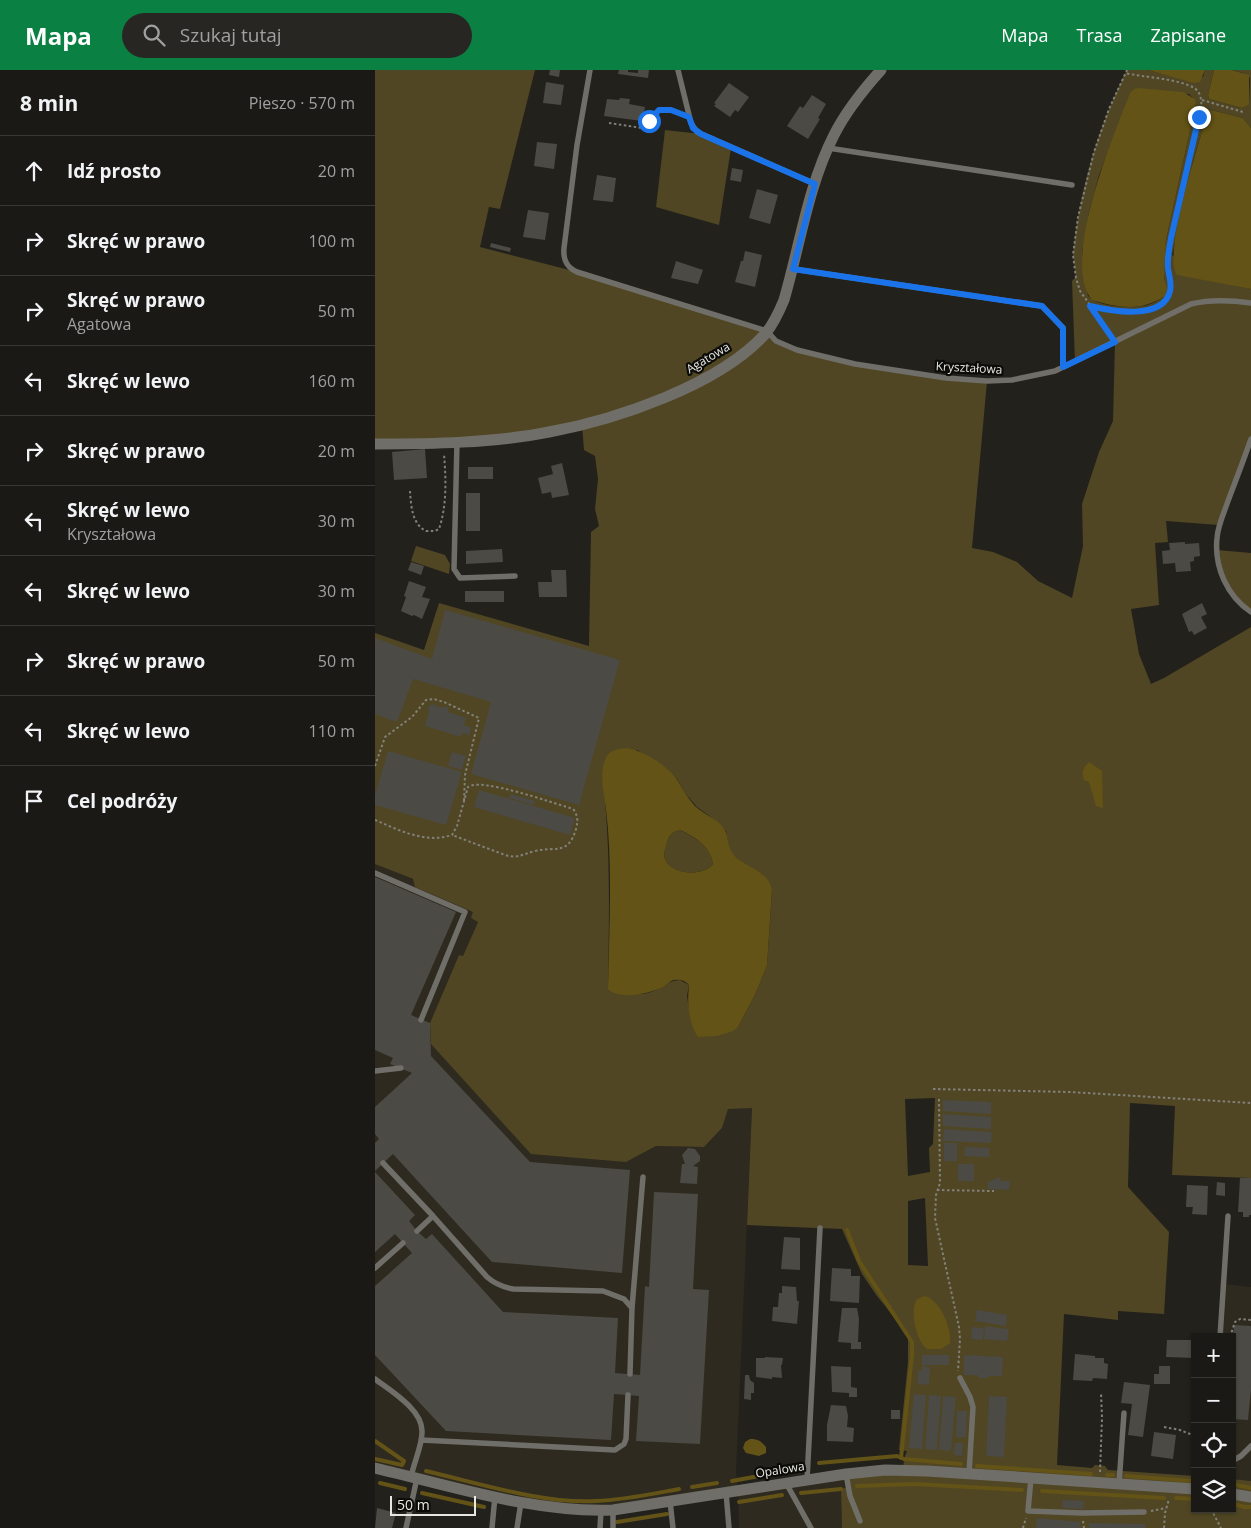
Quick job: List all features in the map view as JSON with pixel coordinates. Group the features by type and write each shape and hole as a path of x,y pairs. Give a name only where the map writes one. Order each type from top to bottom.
{"street":[{"name":"Agatowa","path":"375,444 509,438 548,433 589,423 649,404 677,392 712,374 743,353 767,331 780,308 793,269 815,184 828,148 851,106 881,70"},
{"name":"Opalowa","path":"376,1471 558,1509 607,1511 846,1474 903,1470 1191,1489"},
{"path":"1236,1495 1251,1497"}],"lane":[{"name":"Kryształowa","path":"590,70 577,145 563,256 566,263 577,272 767,331 775,341 797,350 855,364 946,378 987,381 1012,380 1037,376 1063,367 1191,304 1210,300 1251,303"},
{"path":"678,70 693,128 701,134 815,184"},
{"path":"828,148 1072,185"},
{"path":"793,269 1042,306 1063,328 1063,367"},
{"path":"1251,438 1219,525 1217,547 1219,568 1227,585 1237,600 1251,612"},
{"path":"457,441 454,570 460,578 515,576"},
{"path":"375,873 465,912 421,1020"},
{"path":"375,1071 401,1068"},
{"path":"383,1163 494,1283 513,1288 603,1291 624,1299 633,1308"},
{"path":"630,1374 643,1177"},
{"path":"417,1231 433,1216"},
{"path":"1220,1333 1228,1216"},
{"path":"807,1480 820,1228"},
{"path":"375,1268 403,1243"},
{"path":"960,1378 973,1407 969,1474"},
{"path":"375,1379 413,1409 421,1424 421,1440 406,1528"},
{"path":"421,1440 615,1450 624,1444 627,1439 628,1395"},
{"path":"1119,1484 1124,1413"},
{"path":"1236,1459 1251,1446"},
{"path":"846,1474 850,1496 860,1520"},
{"path":"1031,1478 1028,1511 1082,1513 1144,1512"},
{"path":"786,1483 811,1528"},
{"path":"726,1492 729,1528"},
{"path":"492,1528 495,1496"},
{"path":"670,1501 673,1528"},
{"path":"517,1528 521,1502"},
{"path":"600,1528 607,1511"},
{"path":"607,1511 613,1528"}],"path":[{"path":"1115,342 1080,291 1073,255 1075,231 1083,195 1102,128 1117,89 1127,70"},
{"path":"1090,306 1123,312 1143,311 1159,305 1168,297 1171,286 1168,255 1202,100 1198,91 1189,86 1125,73"},
{"path":"1202,100 1243,112"},
{"path":"609,123 643,128 655,113 661,109 671,110 689,117"},
{"path":"409,491 413,515 417,524 427,531 435,531 439,528 444,503 443,442"},
{"path":"375,766 383,740 389,733 405,723 427,700 434,699 444,702 479,718 465,775 464,803"},
{"path":"375,820 411,835 428,837 451,835 515,857 536,851 561,848 572,840 578,822 576,812 570,808 488,785 469,786 457,826 451,835"},
{"path":"933,1089 1069,1092 1251,1103"},
{"path":"939,1099 940,1183 937,1190 935,1218 959,1327 958,1372 960,1378"},
{"path":"937,1190 994,1191"},
{"path":"1231,1333 1235,1322 1240,1319 1251,1320"},
{"path":"1100,1483 1101,1392"},
{"path":"1164,1427 1191,1434"},
{"path":"1164,1528 1170,1488"},
{"path":"1144,1512 1166,1508"},
{"path":"1213,1513 1221,1528"}],"shaded area":[{"path":"375,70 535,70 500,209 489,207 480,247 577,272 767,331 776,341 855,364 987,381 972,548 993,552 1017,562 1038,581 1072,598 1083,546 1082,504 1099,452 1113,421 1115,342 1075,362 1072,281 1076,277 1073,255 1086,178 1100,134 1127,70 1148,70 1171,76 1203,77 1205,70 1214,70 1208,95 1209,99 1242,108 1249,105 1250,78 1243,73 1232,70 1251,70 1251,128 1243,118 1211,110 1208,112 1193,161 1172,255 1219,282 1251,289 1251,439 1219,525 1166,521 1168,542 1155,543 1159,605 1131,609 1139,654 1151,684 1251,627 1251,1178 1172,1175 1175,1106 1130,1103 1128,1187 1169,1232 1164,1314 1118,1311 1118,1320 1064,1314 1057,1465 1092,1468 1095,1465 1105,1466 1108,1470 1191,1476 1191,1513 1236,1513 1236,1479 1251,1481 1251,1528 842,1528 841,1489 848,1487 846,1474 903,1470 907,1451 899,1450 908,1362 908,1337 862,1274 842,1229 747,1225 752,1108 728,1109 722,1128 704,1147 656,1146 626,1162 531,1154 431,1044 430,1023 459,955 463,956 478,922 471,918 473,912 415,887 413,879 375,864 375,633 424,650 439,603 589,646 591,532 599,526 595,509 598,479 595,456 584,450 582,425 548,433 375,444","holes":["1131,93 1189,94 1196,103 1166,240 1163,267 1165,296 1149,305 1122,307 1106,305 1088,296 1082,252 1089,212 1099,175","637,750 656,761 677,779 685,793 697,807 726,831 732,854 763,875 772,890 767,966 755,995 738,1027 691,1021 687,996 689,985 680,980 643,994 608,989 608,859 603,781","935,1098 933,1144 929,1148 930,1172 908,1176 905,1099","925,1198 928,1266 908,1265 908,1201"]},
{"path":"1148,70 1205,70 1200,82 1194,83"},
{"path":"1214,70 1232,70 1249,75 1249,105 1242,108 1209,99 1208,95"},
{"path":"1134,89 1183,92 1195,99 1196,103 1166,240 1164,277 1167,289 1165,296 1147,304 1129,307 1092,300 1084,282 1082,257 1093,198 1103,167 1130,93"},
{"path":"1211,110 1243,118 1251,128 1251,289 1177,275 1174,264 1174,245 1184,197 1208,112"},
{"path":"665,130 701,134 731,148 719,225 656,207"},
{"path":"416,546 445,555 450,564 449,574 411,561"},
{"path":"1217,550 1251,553 1251,612 1226,585"},
{"path":"627,748 648,756 674,775 695,806 715,820 725,830 730,849 734,855 762,874 770,884 772,890 767,966 755,995 738,1027 733,1031 717,1036 698,1037 692,1025 689,1012 689,985 682,980 674,980 655,990 634,995 619,994 608,989 609,854 602,775 607,756 616,750","holes":["680,830 697,839 706,848 713,864 702,871 695,872 680,871 668,864 664,855 669,838 671,834"]},
{"path":"1089,762 1102,771 1103,808 1096,806 1089,782 1084,780 1083,777 1083,770"},
{"path":"680,830 706,847 713,864 702,871 687,872 680,871 668,864 664,855 668,840 671,834"},
{"path":"375,863 413,880 474,912 478,922 463,956 459,955 430,1023 431,1044 625,1162 656,1146 704,1147 722,1128 728,1108 752,1108 736,1472 738,1490 846,1474 848,1487 841,1489 842,1528 739,1528 738,1491 593,1511 375,1468"},
{"path":"1223,1284 1251,1287 1251,1481 1236,1479 1236,1333 1220,1333"},
{"path":"925,1296 936,1303 947,1323 950,1343 941,1349 927,1349 917,1333 914,1318 915,1304 917,1299"},
{"path":"750,1439 763,1443 766,1447 766,1453 759,1456 746,1453 743,1448 745,1442"}],"building":[{"path":"550,70 560,70 559,77 549,75"},
{"path":"619,70 638,73 638,70 649,70 648,78 618,74"},
{"path":"546,82 564,85 561,105 543,103"},
{"path":"729,83 749,97 738,112 735,110 730,117 714,106 716,104 714,103"},
{"path":"812,95 826,104 818,118 820,119 808,139 787,126 800,106 803,108"},
{"path":"620,98 630,99 629,104 645,107 642,121 604,116 607,99 619,100"},
{"path":"537,142 557,144 554,169 534,166"},
{"path":"732,168 743,170 741,182 730,180"},
{"path":"597,175 616,178 613,202 593,200"},
{"path":"757,189 778,195 770,224 749,218"},
{"path":"528,210 549,213 545,240 523,237"},
{"path":"491,243 511,248 510,252 490,247"},
{"path":"745,251 762,255 755,287 735,282"},
{"path":"676,261 703,270 698,284 671,278"},
{"path":"425,449 427,478 394,480 392,452"},
{"path":"562,463 569,495 552,498 551,492 542,494 538,478 553,474 551,466"},
{"path":"468,467 493,467 493,479 468,479"},
{"path":"466,493 480,493 480,531 466,531"},
{"path":"1185,542 1185,544 1199,543 1200,556 1194,557 1194,561 1190,562 1191,571 1176,572 1175,563 1163,564 1162,551 1170,550 1169,543"},
{"path":"502,549 503,562 466,564 466,551"},
{"path":"411,562 424,566 421,575 408,570"},
{"path":"551,570 566,570 567,597 539,597 538,582 552,582"},
{"path":"409,581 426,587 422,597 430,599 422,619 401,611"},
{"path":"465,591 504,591 504,602 465,602"},
{"path":"1202,603 1207,614 1201,617 1207,628 1194,635 1192,631 1189,632 1182,614"},
{"path":"445,610 620,660 579,805 471,774 491,702 413,679 397,722 375,714 375,638 432,659"},
{"path":"434,704 437,707 448,707 448,712 466,718 464,725 470,727 469,735 462,733 461,737 425,726 429,712 428,708"},
{"path":"388,751 462,772 446,825 375,805 375,795"},
{"path":"452,752 466,756 462,770 448,766"},
{"path":"479,790 575,818 570,835 474,807"},
{"path":"511,794 535,801 534,805 509,798"},
{"path":"375,877 456,912 411,1015 430,1023 431,1056 530,1162 630,1170 622,1273 492,1262 393,1154 375,1171 375,1143 379,1139 375,1134 375,1107 412,1073 390,1064 393,1058 375,1050"},
{"path":"943,1100 991,1102 991,1114 943,1111"},
{"path":"943,1114 991,1117 991,1129 943,1126"},
{"path":"944,1129 992,1132 991,1143 943,1141"},
{"path":"944,1143 957,1143 957,1161 944,1161"},
{"path":"965,1147 989,1148 989,1157 964,1156"},
{"path":"688,1148 695,1149 700,1156 700,1161 693,1166 698,1167 697,1184 680,1183 682,1164 685,1164 682,1155"},
{"path":"958,1164 974,1164 974,1181 958,1181"},
{"path":"375,1172 415,1215 409,1221 417,1231 426,1239 432,1234 503,1312 618,1318 615,1373 640,1375 645,1286 649,1287 654,1192 698,1194 693,1289 709,1290 700,1444 636,1441 639,1396 614,1394 611,1440 446,1431 375,1355 375,1286 412,1253 395,1234 375,1252"},
{"path":"1000,1177 1000,1181 1010,1181 1009,1190 988,1189 988,1182"},
{"path":"1240,1178 1251,1178 1251,1215 1249,1217 1243,1217 1243,1212 1238,1212"},
{"path":"1217,1182 1225,1183 1225,1196 1216,1195"},
{"path":"1187,1185 1208,1186 1207,1215 1192,1214 1193,1207 1186,1207"},
{"path":"784,1237 800,1238 800,1270 781,1269"},
{"path":"832,1268 851,1269 851,1276 860,1276 859,1303 830,1301"},
{"path":"782,1286 796,1287 797,1301 799,1301 797,1324 772,1321 773,1307 778,1307 779,1293 782,1293"},
{"path":"842,1308 857,1308 859,1319 858,1342 861,1342 861,1349 851,1349 851,1343 838,1342"},
{"path":"977,1310 1007,1315 1006,1326 975,1321"},
{"path":"1234,1325 1251,1326 1251,1389 1248,1420 1236,1419 1236,1333 1233,1333"},
{"path":"985,1326 1009,1329 1007,1341 984,1339"},
{"path":"972,1327 984,1328 983,1340 971,1339"},
{"path":"1167,1340 1191,1340 1191,1358 1166,1357"},
{"path":"1075,1354 1104,1358 1104,1363 1108,1364 1107,1379 1093,1378 1092,1381 1073,1380"},
{"path":"922,1355 949,1355 949,1365 922,1365"},
{"path":"964,1355 1003,1357 1002,1376 978,1378 978,1375 964,1375"},
{"path":"756,1358 783,1358 781,1365 782,1378 756,1377"},
{"path":"831,1366 851,1367 851,1387 857,1388 857,1397 849,1397 849,1393 832,1392"},
{"path":"922,1366 930,1367 929,1385 918,1384 918,1370 922,1371"},
{"path":"1159,1366 1170,1366 1170,1384 1154,1384 1154,1374 1159,1374"},
{"path":"745,1375 749,1375 750,1380 754,1383 754,1393 751,1393 751,1400 744,1399"},
{"path":"1124,1382 1150,1385 1143,1437 1128,1435 1132,1404 1121,1403"},
{"path":"914,1394 926,1395 922,1449 909,1448"},
{"path":"929,1395 941,1396 937,1450 925,1449"},
{"path":"943,1396 956,1397 951,1451 939,1450"},
{"path":"989,1396 1007,1397 1004,1457 986,1456"},
{"path":"831,1405 846,1406 848,1416 847,1427 854,1428 853,1442 827,1441 827,1425"},
{"path":"891,1410 900,1410 900,1419 891,1419"},
{"path":"957,1411 967,1411 966,1437 956,1437"},
{"path":"1154,1432 1176,1435 1173,1459 1151,1456"},
{"path":"955,1443 963,1443 962,1456 954,1455"},
{"path":"1063,1500 1084,1501 1083,1509 1062,1508"},
{"path":"377,1508 396,1513 392,1528 375,1528"},
{"path":"1037,1518 1080,1522 1080,1528 1036,1528"},
{"path":"1089,1523 1145,1524 1145,1528 1089,1528"}],"waterway":[{"path":"847,1230 859,1261 912,1342 901,1458"},
{"path":"375,1441 404,1461 402,1465 375,1459"},
{"path":"819,1463 897,1456 904,1459 961,1464"},
{"path":"977,1466 1091,1474"},
{"path":"732,1481 797,1469"},
{"path":"426,1471 511,1492 576,1501 617,1499 679,1489"},
{"path":"1107,1475 1113,1475"},
{"path":"1126,1476 1191,1481"},
{"path":"380,1483 405,1489"},
{"path":"692,1487 717,1483"},
{"path":"857,1486 915,1484 1022,1490"},
{"path":"1236,1485 1251,1488"},
{"path":"801,1493 841,1489"},
{"path":"1042,1491 1164,1498"},
{"path":"422,1493 484,1507"},
{"path":"739,1502 782,1495"},
{"path":"1176,1498 1191,1499"},
{"path":"1236,1504 1251,1507"},
{"path":"617,1522 667,1514"}],"route":[{"path":"649,121 659,110 671,110 689,117 693,128 697,132 815,184 793,269 1042,306 1063,328 1063,367 1115,342 1104,323 1090,306 1123,312 1143,311 1159,305 1168,297 1171,286 1168,255 1199,117"}]}
